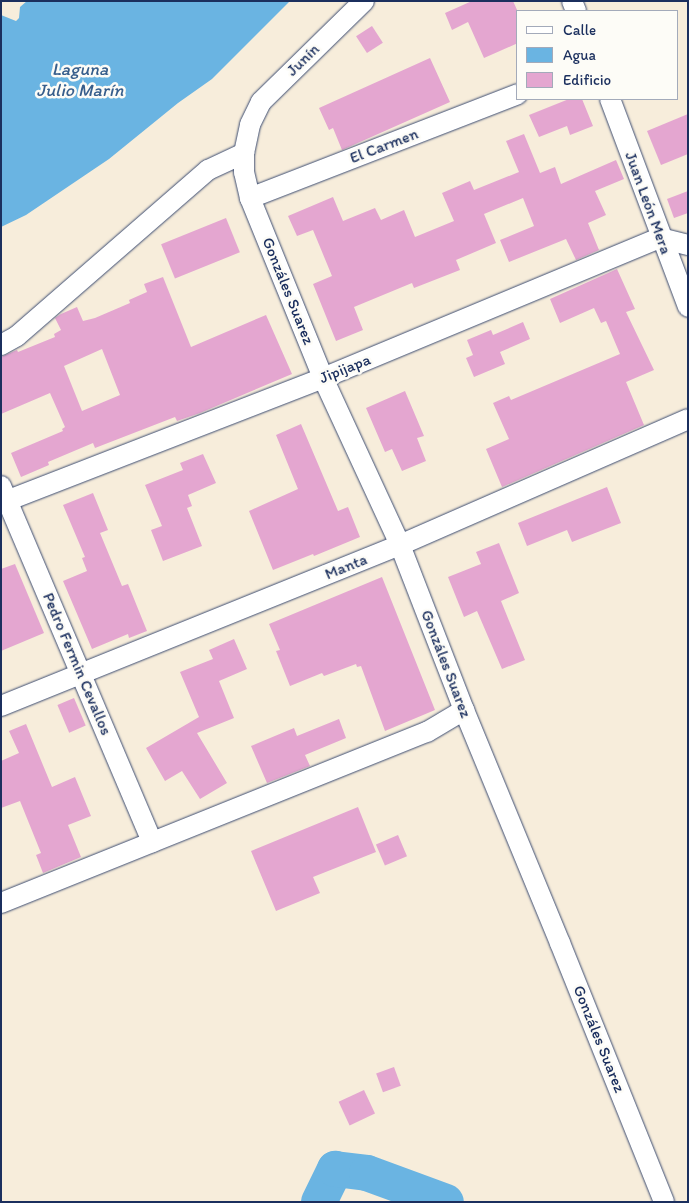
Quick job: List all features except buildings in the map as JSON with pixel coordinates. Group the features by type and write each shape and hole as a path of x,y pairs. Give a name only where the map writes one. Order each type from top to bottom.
{"street":[{"name":"Junín","path":"250,125 260,102 364,1"},
{"name":"El Carmen","path":"250,198 516,95"},
{"name":"Juan León Mera","path":"610,100 660,238 688,307"},
{"name":"Gonzáles Suarez","path":"250,125 244,153 244,172 250,198 324,378 400,545 464,710 664,1202"},
{"path":"1,345 24,330 208,170 244,153"},
{"path":"660,238 688,245"},
{"name":"Jipijapa","path":"3,496 324,378 660,238"},
{"name":"Manta","path":"1,706 400,545 688,419"},
{"name":"Pedro Fermin Cevallos","path":"3,496 152,842"},
{"path":"1,903 427,732 464,710"}],"water":[{"name":"Laguna Julio Marín","path":"27,1 290,1 212,79 178,103 109,159 26,215 1,227 1,15 16,21 19,18 20,7"}],"waterway":[{"path":"319,1202 335,1169 367,1173 446,1202"}]}
